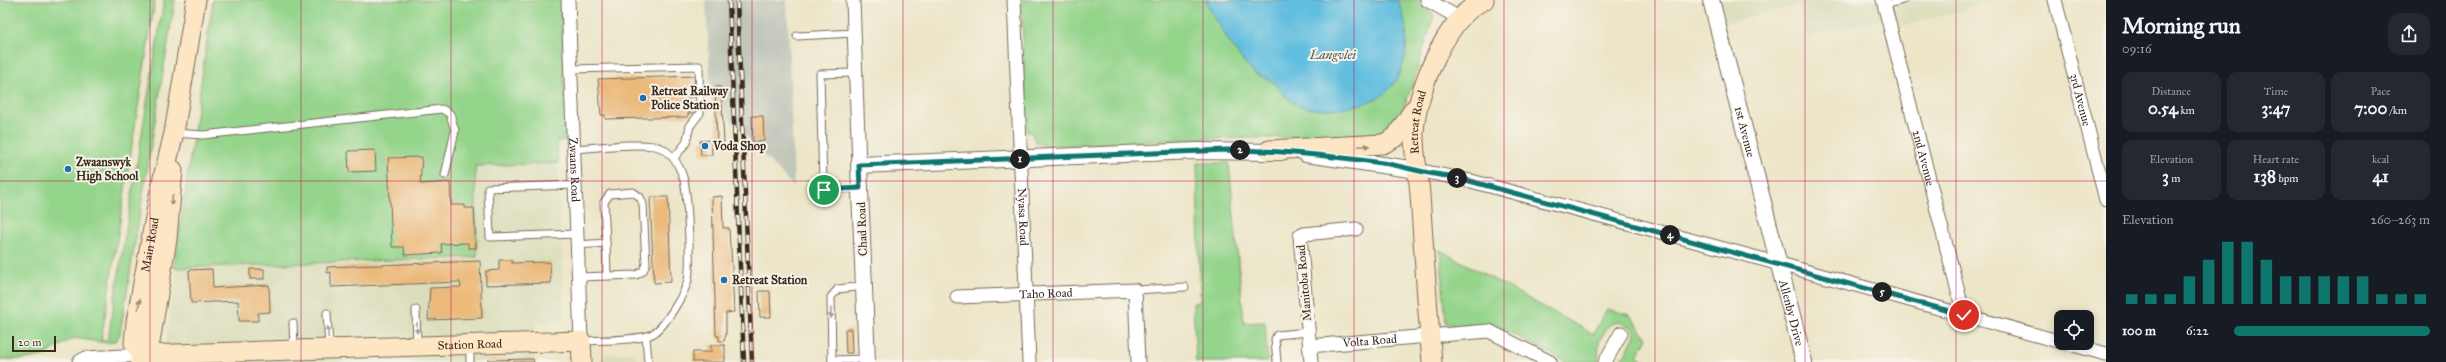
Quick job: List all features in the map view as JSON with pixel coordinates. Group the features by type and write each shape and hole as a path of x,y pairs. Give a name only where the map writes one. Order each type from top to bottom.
{"main road":[{"name":"Main Road","path":"141,359 150,342 167,239 173,192 174,133 196,0"},
{"name":"Retreat Road","path":"1432,362 1414,132 1425,88 1442,44 1459,18 1484,0"},
{"path":"1269,150 1375,146 1387,142 1396,137 1405,125 1425,88"},
{"path":"581,340 582,362"},
{"name":"Station Road","path":"141,359 417,347 470,353 581,340"}],"street":[{"name":"Zwaans Road","path":"568,0 581,340"},
{"name":"Chad Road","path":"853,0 867,361"},
{"name":"Nyasa Road","path":"1014,0 1029,362"},
{"path":"1427,0 1459,18"},
{"name":"1st Avenue","path":"1711,0 1780,264"},
{"name":"3rd Avenue","path":"2055,0 2106,200"},
{"name":"2nd Avenue","path":"1884,2 1964,315"},
{"path":"859,165 1196,151 1269,150 1381,163 1471,181 1780,264 2054,340"},
{"name":"Manitoba Road","path":"1311,362 1300,236 1304,234 1356,229"},
{"name":"Allenby Drive","path":"1780,264 1804,362"},
{"path":"1135,290 1138,362"},
{"name":"Taho Road","path":"957,297 1135,290"},
{"name":"Volta Road","path":"1309,346 1489,331 1550,362"},
{"path":"1605,362 1621,333"},
{"path":"2091,350 2106,354"},
{"path":"78,362 86,358 141,359"}],"lane":[{"path":"1884,2 1903,0"},
{"path":"797,36 854,33"},
{"path":"570,69 699,66 700,113 690,126 686,143 674,158"},
{"path":"855,73 820,74 823,183 824,190 860,188"},
{"path":"174,133 203,135 442,109 452,118 455,131 445,175"},
{"path":"574,149 648,145 661,148 674,158 685,184 688,281 664,323 656,332 646,337 581,340"},
{"path":"575,185 488,188 490,237 577,239 606,243"},
{"path":"579,277 636,275 644,268 643,204 637,194 615,192 607,197 604,206 607,276"},
{"path":"864,286 838,289 831,297 832,361 867,361"},
{"path":"1135,290 1185,287"},
{"path":"416,310 417,347"},
{"path":"327,313 329,350"},
{"path":"293,323 300,353"},
{"path":"1277,362 1274,339 1277,335 1308,332"},
{"path":"646,337 648,362"}],"shaded area":[{"path":"706,0 787,0 794,187 711,99"},
{"path":"1711,0 2001,0 1891,29 1888,18 1807,37 1799,5 1718,25"},
{"path":"558,163 564,316 559,322 535,323 536,362 162,362 178,268 477,257 475,166"},
{"path":"635,353 636,362 598,362 606,354"}],"green space":[{"name":"Zwaanswyk High School","path":"0,0 155,0 101,341 108,339 164,0 175,0 120,334 116,341 107,343 73,338 42,356 24,359 0,359"},
{"path":"213,0 561,0 566,140 557,141 558,163 475,166 477,257 174,268"},
{"path":"1021,0 1421,0 1425,8 1434,15 1404,107 1398,120 1387,132 1375,136 1197,139 1046,146 1036,142 1031,132 1027,132"},
{"path":"1197,163 1229,163 1244,323 1265,322 1268,362 1196,362 1193,303 1200,302"},
{"path":"1440,250 1593,334 1607,309 1630,315 1647,338 1637,356 1648,362 1617,362 1626,353 1635,335 1632,327 1618,322 1609,325 1599,341 1598,362 1567,362 1493,324 1456,326 1446,323"}],"water":[{"name":"Langvlei","path":"1205,0 1398,0 1406,27 1405,56 1401,70 1394,83 1385,93 1372,101 1334,109 1316,109 1300,106 1288,99 1271,80 1256,75 1246,65 1227,38"}],"building":[{"name":"Retreat Railway Police Station","path":"694,76 695,97 688,97 689,104 695,104 695,113 688,113 688,117 605,119 605,115 601,115 598,79"},
{"path":"715,87 721,87 724,142 717,142"},
{"path":"752,116 763,116 764,141 753,142"},
{"path":"711,140 712,155 701,155 700,141"},
{"path":"375,150 376,171 349,172 348,151"},
{"path":"422,157 420,184 450,182 451,205 465,205 465,208 474,208 476,248 468,248 468,243 441,244 442,253 405,255 404,247 392,247 388,158"},
{"name":"Retreat Station","path":"722,196 723,228 729,228 734,312 726,313 726,335 724,341 719,341 719,336 716,336 712,197"},
{"path":"650,197 668,197 671,282 654,283"},
{"path":"499,260 512,260 512,263 550,262 551,283 486,285 486,271 499,270"},
{"path":"480,261 482,318 428,320 430,288 461,287 460,282 331,287 331,272 327,273 327,267"},
{"path":"212,269 213,288 269,285 270,312 258,313 258,321 239,321 238,301 191,303 189,270"},
{"path":"250,269 264,269 264,279 250,279"},
{"path":"759,291 770,291 771,317 760,317"},
{"path":"845,329 851,329 852,353 846,353"},
{"path":"711,345 725,345 725,362 693,362 693,352 711,352"},
{"path":"533,359 534,362 488,362 488,360"}],"railway":[{"path":"729,0 744,362"},
{"path":"737,0 752,362"}],"place":[{"name":"Retreat Railway Police Station","path":"643,98"},
{"name":"Voda Shop","path":"705,146"},
{"name":"Zwaanswyk High School","path":"68,169"},
{"name":"Retreat Station","path":"724,280"}],"route":[{"path":"824,190 860,188 859,165 1227,150 1269,150 1316,155 1401,166 1437,176 1451,176 1964,315"}]}
